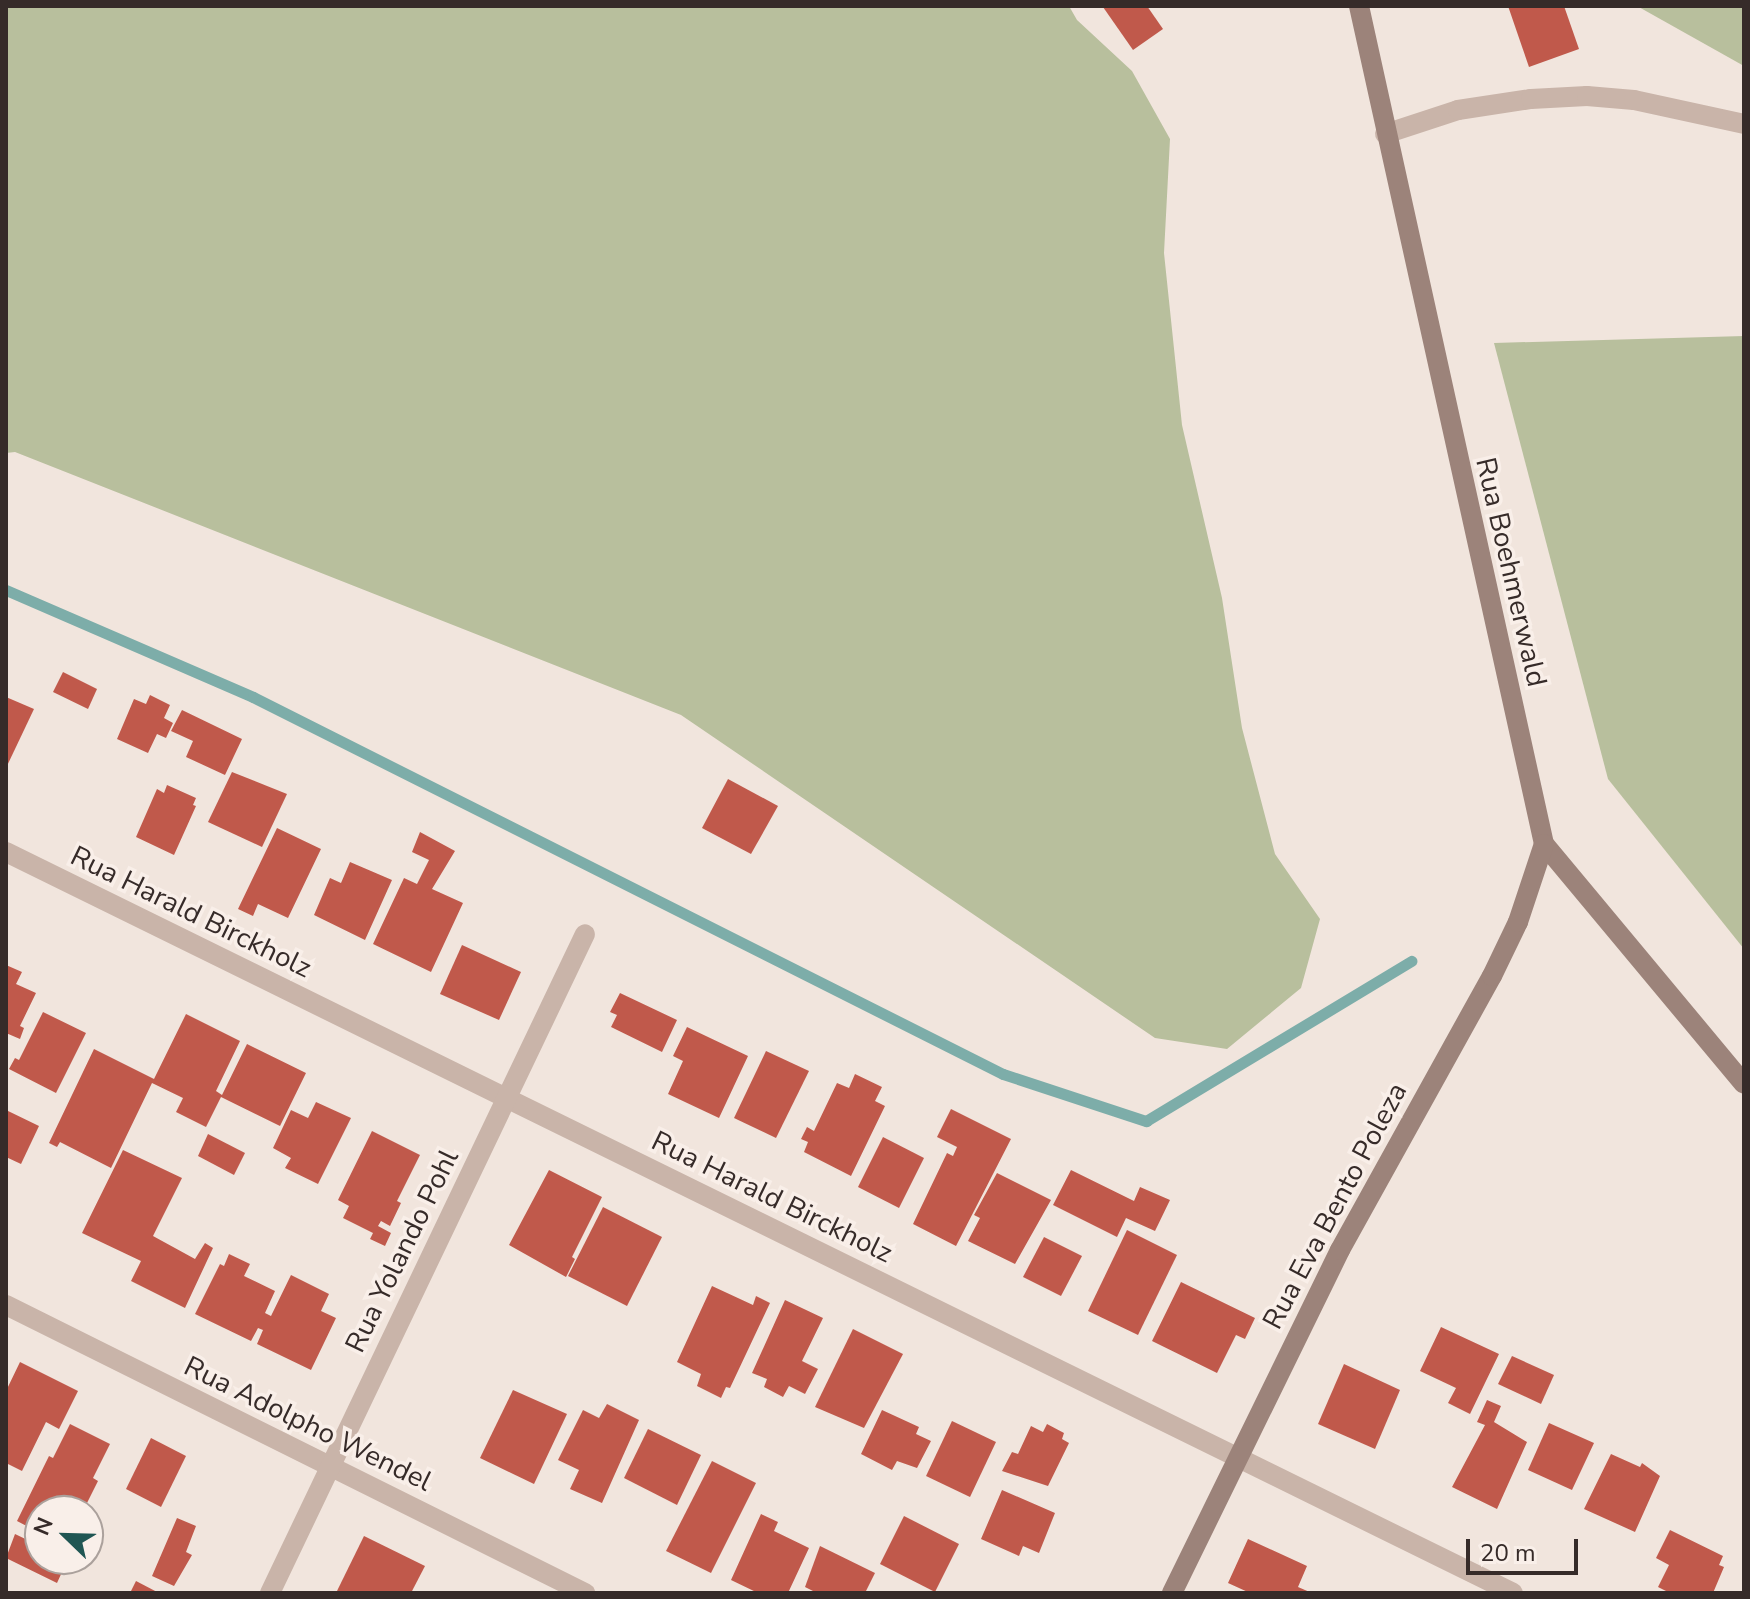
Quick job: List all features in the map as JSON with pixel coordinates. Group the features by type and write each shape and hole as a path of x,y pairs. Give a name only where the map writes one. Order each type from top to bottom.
{"main road":[{"name":"Rua Boehmerwald","path":"1359,6 1544,844 1744,1084"},
{"name":"Rua Eva Bento Poleza","path":"1172,1593 1340,1250 1492,976 1518,922 1544,844"}],"street":[{"path":"1385,134 1458,110 1531,99 1587,96 1634,100 1744,124"},
{"name":"Rua Harald Birckholz","path":"6,852 1513,1593"},
{"name":"Rua Yolando Pohl","path":"270,1593 585,934"},
{"name":"Rua Adolpho Wendel","path":"6,1305 585,1593"}],"green space":[{"path":"6,6 1069,6 1077,20 1132,71 1170,139 1164,253 1182,425 1222,598 1242,728 1275,854 1320,919 1301,988 1227,1049 1155,1038 681,715 15,452 6,453"},
{"path":"1637,6 1744,6 1744,66"},
{"path":"1744,336 1744,949 1608,779 1494,343"}],"building":[{"path":"1147,6 1163,29 1133,50 1103,7"},
{"path":"1508,6 1564,6 1579,49 1529,67"},
{"path":"63,672 97,689 88,709 53,692"},
{"path":"150,695 170,705 164,718 173,723 166,738 157,734 148,753 117,739 134,699 146,704"},
{"path":"6,697 34,709 6,768"},
{"path":"182,710 242,739 225,775 186,757 193,741 171,731"},
{"path":"232,772 287,794 262,847 208,822"},
{"path":"728,779 778,806 751,854 702,828"},
{"path":"167,785 196,798 193,805 196,806 174,855 136,837 157,789 164,793"},
{"path":"277,828 321,849 288,918 258,904 253,916 238,909"},
{"path":"420,832 455,851 432,889 463,903 431,972 373,944 404,878 417,884 429,860 412,852"},
{"path":"350,862 392,880 365,940 314,915 330,878 341,883"},
{"path":"462,945 521,972 499,1020 440,994"},
{"path":"6,965 22,972 16,984 36,993 20,1026 24,1028 20,1039 6,1033"},
{"path":"620,993 677,1020 662,1052 611,1027 617,1015 610,1012"},
{"path":"43,1012 86,1033 56,1093 9,1069 15,1058 19,1060"},
{"path":"186,1014 240,1041 216,1091 222,1095 247,1044 306,1073 280,1126 221,1097 206,1127 176,1112 183,1098 152,1083 111,1168 60,1142 57,1147 49,1143 94,1049 154,1079"},
{"path":"687,1027 748,1056 719,1118 668,1094 683,1061 673,1056"},
{"path":"766,1051 809,1071 776,1138 734,1118"},
{"path":"855,1074 882,1087 875,1101 885,1106 851,1176 804,1152 808,1142 801,1139 807,1127 814,1131 837,1083 849,1088"},
{"path":"316,1102 351,1118 318,1184 285,1168 291,1158 273,1148 291,1110 308,1118"},
{"path":"951,1109 1011,1139 956,1246 913,1224 947,1153 953,1156 957,1147 937,1137"},
{"path":"6,1110 39,1126 21,1164 6,1157"},
{"path":"372,1131 420,1155 397,1201 401,1203 390,1226 381,1221 378,1226 391,1233 385,1246 370,1239 373,1233 343,1218 349,1206 338,1200"},
{"path":"208,1134 245,1153 234,1175 198,1156"},
{"path":"883,1137 924,1158 899,1208 858,1187"},
{"path":"123,1150 182,1178 153,1236 195,1259 205,1243 213,1248 185,1308 131,1281 141,1261 82,1233"},
{"path":"549,1170 602,1197 572,1257 575,1259 566,1277 509,1245"},
{"path":"1071,1170 1134,1201 1140,1187 1170,1200 1155,1231 1126,1218 1117,1237 1053,1205"},
{"path":"997,1173 1051,1200 1015,1264 968,1241 980,1218 974,1215"},
{"path":"603,1207 662,1237 627,1306 568,1276"},
{"path":"1127,1230 1177,1255 1138,1335 1088,1311"},
{"path":"1044,1237 1082,1256 1061,1296 1023,1277"},
{"path":"229,1254 250,1264 244,1276 275,1291 265,1313 271,1316 291,1275 329,1294 321,1311 336,1318 311,1370 257,1344 263,1330 258,1328 251,1341 195,1314 220,1264 224,1266"},
{"path":"1181,1282 1255,1318 1245,1339 1236,1335 1217,1373 1152,1341"},
{"path":"712,1286 753,1305 756,1296 770,1303 730,1388 726,1387 721,1398 697,1386 701,1374 677,1362"},
{"path":"785,1300 823,1318 802,1361 818,1369 805,1394 789,1386 783,1397 764,1387 767,1379 752,1373"},
{"path":"1441,1327 1499,1354 1470,1414 1448,1403 1456,1388 1420,1371"},
{"path":"853,1329 903,1354 864,1428 815,1407"},
{"path":"1512,1356 1554,1375 1541,1404 1498,1384"},
{"path":"20,1362 78,1391 59,1429 46,1422 22,1471 6,1463 6,1391"},
{"path":"1344,1364 1400,1390 1375,1449 1318,1424"},
{"path":"513,1390 567,1414 534,1484 480,1458"},
{"path":"1487,1400 1501,1406 1494,1422 1527,1442 1497,1509 1452,1487 1485,1425 1477,1422"},
{"path":"607,1404 639,1420 602,1503 570,1489 579,1470 558,1460 583,1410 599,1418"},
{"path":"882,1410 919,1427 916,1434 931,1441 917,1468 897,1461 892,1470 861,1454"},
{"path":"952,1421 996,1442 970,1497 926,1476"},
{"path":"1549,1423 1594,1443 1572,1490 1528,1470"},
{"path":"70,1424 110,1444 93,1478 98,1481 91,1495 30,1495 49,1456 53,1458"},
{"path":"1047,1424 1064,1433 1062,1439 1069,1443 1048,1486 1002,1471 1012,1452 1018,1454 1031,1426 1043,1432"},
{"path":"648,1429 701,1455 677,1505 624,1478"},
{"path":"151,1438 186,1456 161,1507 126,1489"},
{"path":"1611,1454 1640,1467 1642,1463 1660,1476 1635,1532 1584,1509"},
{"path":"712,1461 756,1483 711,1573 666,1551"},
{"path":"1002,1490 1055,1513 1039,1553 1023,1546 1019,1556 981,1539"},
{"path":"24,1507 24,1525 17,1521"},
{"path":"761,1514 778,1522 774,1531 809,1548 788,1593 758,1593 731,1580"},
{"path":"904,1516 959,1544 935,1592 880,1564"},
{"path":"177,1518 196,1526 186,1552 192,1555 174,1586 152,1576"},
{"path":"1670,1530 1723,1556 1719,1565 1724,1567 1713,1593 1670,1593 1658,1587 1669,1565 1656,1558"},
{"path":"15,1534 24,1538 24,1567 6,1558"},
{"path":"364,1536 425,1566 411,1593 336,1593"},
{"path":"1248,1539 1307,1566 1298,1587 1312,1593 1250,1593 1228,1583"},
{"path":"820,1546 875,1573 865,1593 817,1593 805,1587"},
{"path":"41,1575 61,1575 57,1583"},
{"path":"136,1581 159,1593 130,1593"}],"waterway":[{"path":"6,590 253,697 1003,1074 1146,1121 1411,961"}]}
